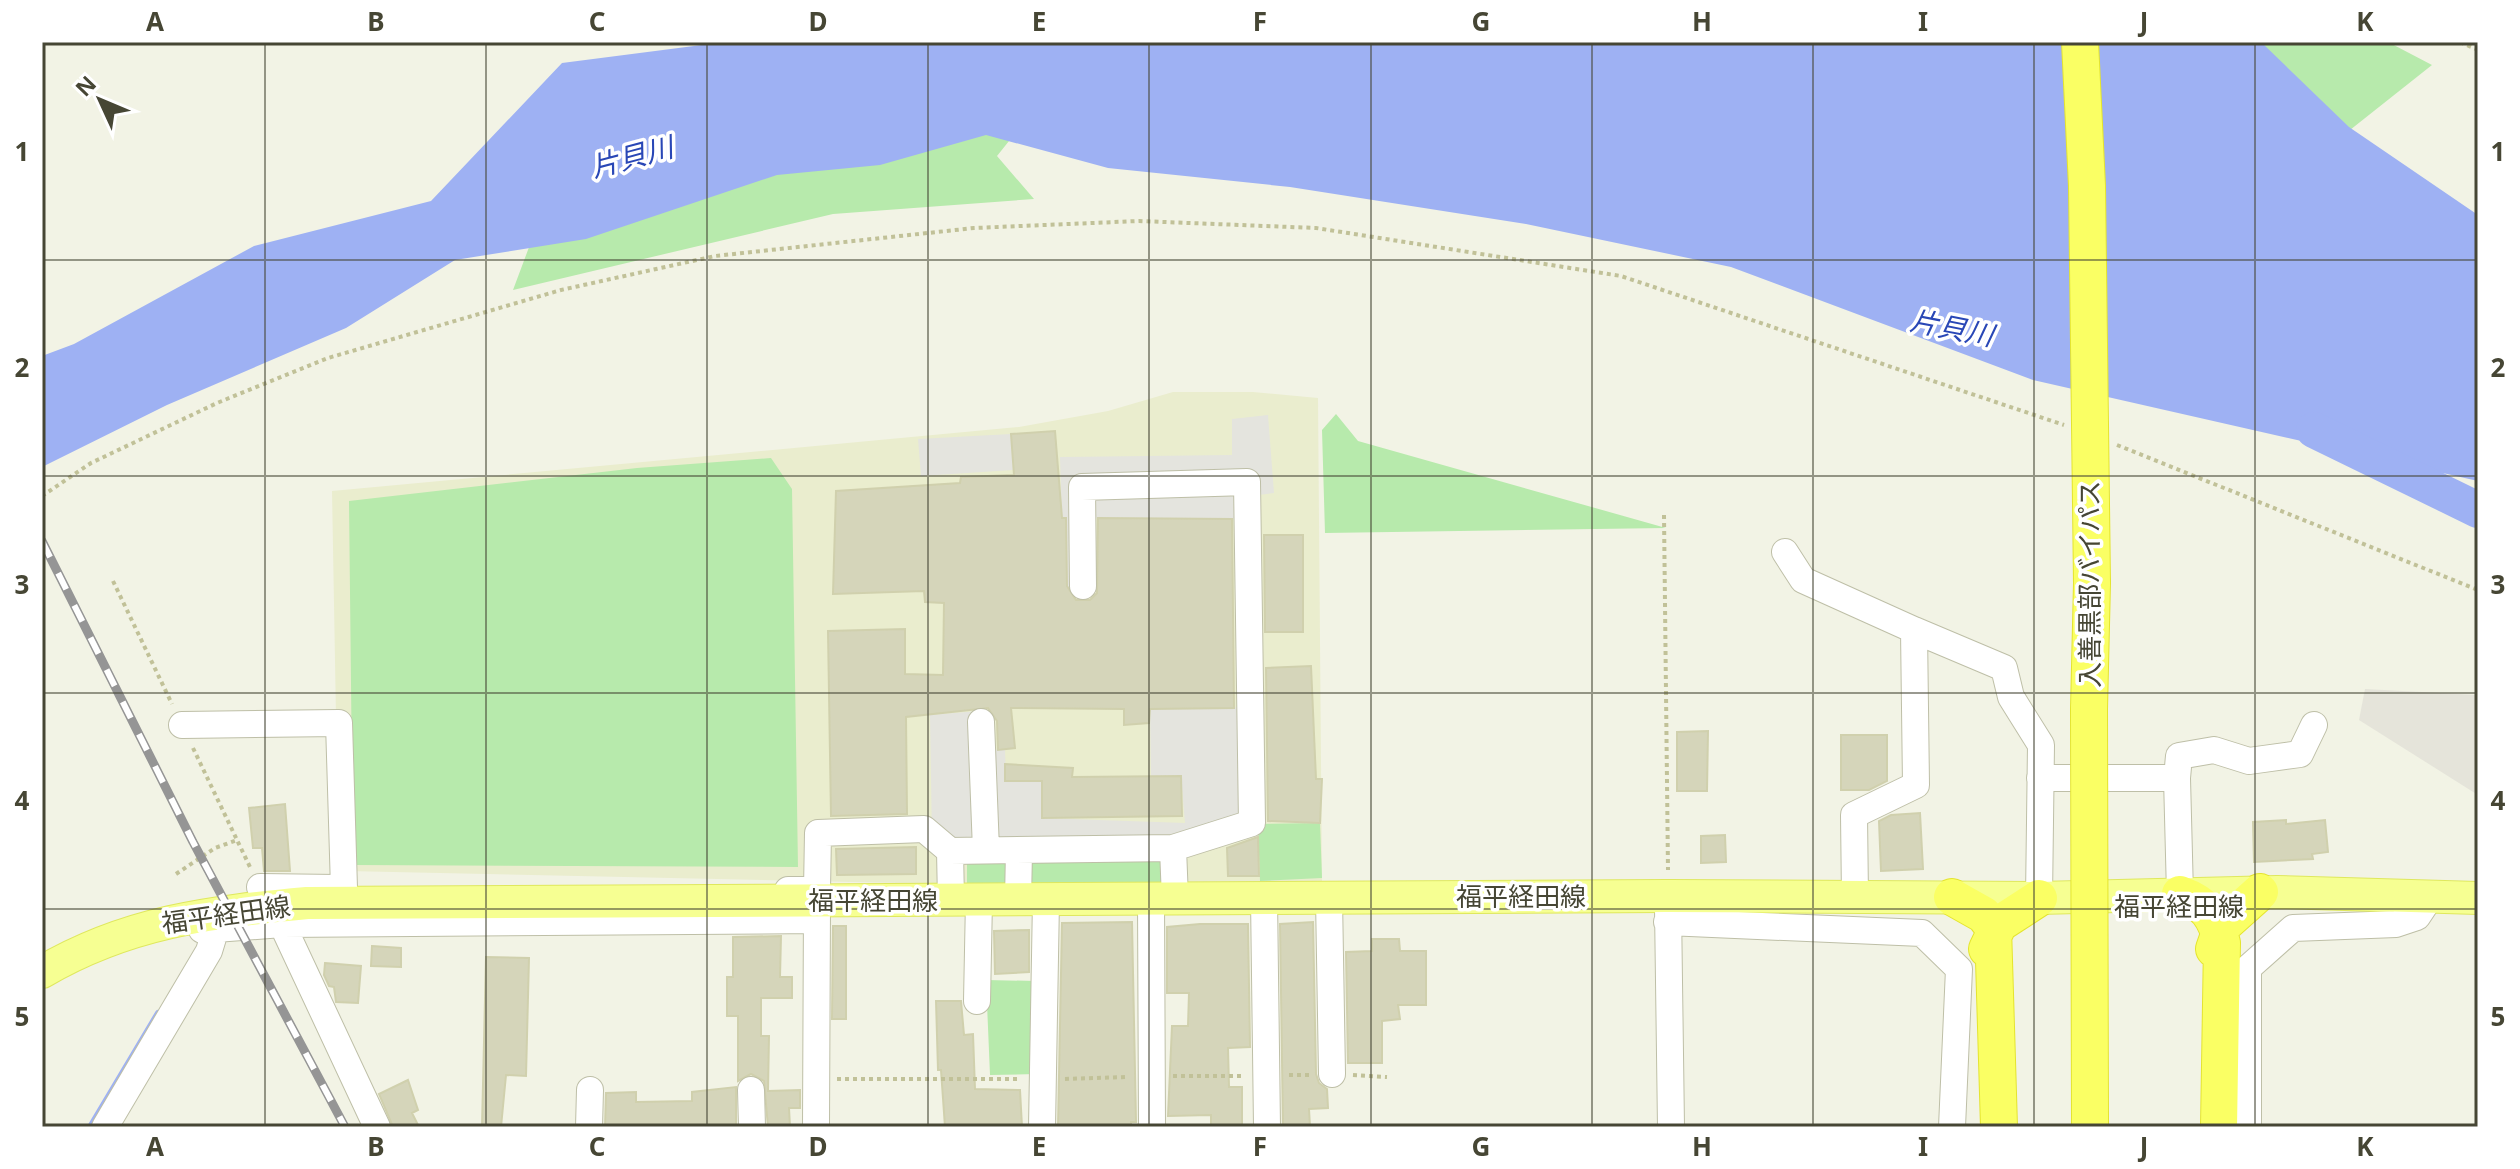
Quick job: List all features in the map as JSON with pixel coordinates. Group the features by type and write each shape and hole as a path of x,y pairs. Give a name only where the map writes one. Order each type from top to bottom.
{"highway":[{"name":"入善黒部バイパス","path":"2080,42 2087,186 2092,583 2089,709 2090,1127"},
{"path":"2211,1127 2220,915"},
{"path":"2219,1127 2220,915"},
{"path":"1990,1127 1994,920"},
{"path":"1994,920 1999,1127"}],"main road":[{"name":"福平経田線","path":"1716,897 1804,907 1994,920 2220,915 2416,895 2478,898"},
{"name":"福平経田線","path":"42,972 135,929 211,912 307,903 817,903 1329,898 1668,909 1716,897 1855,897 1994,920"}],"street":[{"path":"950,851 1173,848 1252,823 1247,482 1082,487 1083,586"},
{"path":"1785,552 1803,580 2004,668 2011,697 2041,745 2040,778 1994,920"},
{"path":"1855,897 1854,815 1916,785 1914,630"},
{"path":"981,722 986,850"},
{"path":"182,725 339,723 344,888"},
{"path":"2220,915 2177,778 2179,756 2214,750 2249,761 2300,754 2314,725"},
{"path":"2040,778 2177,778"},
{"path":"816,1127 818,833 924,829 950,851 965,900 977,1001"},
{"path":"1152,1127 1152,1077 1163,899 1173,848"},
{"path":"1019,851 1032,900 1042,1127"},
{"path":"260,887 817,903"},
{"path":"2248,1127 2248,968 2293,928 2396,924 2417,917 2416,895"},
{"path":"1264,898 1267,1127"},
{"path":"1329,898 1332,1074"},
{"path":"90,960 188,932 216,928 817,903"},
{"path":"1671,1127 1668,909 1922,933 1943,949 1959,969 1952,1127"},
{"path":"282,924 377,1127"},
{"path":"118,1120 209,951 216,928"},
{"path":"589,1127 590,1090"},
{"path":"751,1090 752,1127"}],"path":[{"path":"2460,42 2478,50"},
{"path":"42,496 91,463 217,403 328,358 561,290 715,256 974,228 1139,221 1316,228 1621,276 2072,429"},
{"path":"2115,444 2478,590"},
{"path":"1664,515 1668,909"},
{"path":"176,874 215,848 237,840 260,887"},
{"path":"816,1079 1332,1074 1387,1077"}],"shaded area":[{"path":"1173,392 1253,392 1318,398 1322,883 942,884 346,871 336,717 332,491 1019,427 1108,411"},
{"path":"1268,415 1274,493 1259,495 1257,519 1091,518 1092,595 1064,595 1060,457 1232,455 1232,419"},
{"path":"1011,434 1013,470 921,476 918,439"},
{"path":"2365,689 2478,695 2478,795 2359,720"},
{"path":"1256,707 1258,836 932,841 930,715 991,710 991,750 1005,749 1006,781 1042,781 1042,818 1185,823 1181,776 1151,776 1150,709"}],"green space":[{"path":"2171,42 2388,42 2432,65 2326,149"},
{"path":"1033,111 997,156 1034,199 833,214 513,290 550,191"},
{"path":"1336,414 1358,441 1666,528 1325,533 1322,430"},
{"path":"771,458 792,489 798,867 353,865 349,501 637,468"},
{"path":"1320,823 1322,878 1260,881 1258,824"},
{"path":"1165,859 1165,883 1031,883 1030,861"},
{"path":"1007,860 1008,884 967,884 967,861"},
{"path":"986,980 1035,981 1037,1074 990,1075"}],"water":[{"path":"725,42 2261,42 2349,127 2478,215 2478,481 2033,380 1731,267 1526,224 1290,187 1108,168 986,135 880,165 777,175 586,239 455,260 346,328 167,405 42,467 42,356 74,344 254,246 431,201 562,63"}],"building":[{"path":"1055,431 1062,518 1066,518 1067,586 1076,600 1090,600 1097,593 1098,518 1232,519 1234,708 1150,709 1149,723 1124,725 1124,709 1011,708 1015,748 998,750 997,721 988,708 906,717 907,814 831,816 828,631 905,629 905,674 943,675 944,603 925,602 924,591 833,594 836,491 960,483 961,477 1014,475 1011,434"},
{"path":"1264,535 1303,535 1303,632 1265,632"},
{"path":"1311,666 1316,779 1322,779 1320,823 1268,821 1266,668"},
{"path":"1708,731 1707,791 1677,791 1677,732"},
{"path":"1841,735 1887,735 1887,781 1869,790 1841,790"},
{"path":"1005,764 1073,768 1072,777 1181,776 1182,816 1042,818 1042,781 1005,781"},
{"path":"285,804 290,871 264,871 262,848 253,848 249,808"},
{"path":"1920,813 1923,869 1881,871 1879,821 1891,815"},
{"path":"2286,820 2286,824 2325,820 2328,852 2312,854 2313,859 2254,862 2253,822"},
{"path":"1725,835 1726,862 1701,863 1701,836"},
{"path":"1258,837 1259,876 1228,876 1227,848"},
{"path":"916,847 916,874 837,875 836,849"},
{"path":"1132,922 1136,1122 1131,1122 1131,1127 1058,1127 1062,923"},
{"path":"1313,922 1316,1074 1319,1083 1327,1089 1328,1108 1309,1109 1310,1127 1283,1127 1280,924"},
{"path":"1248,924 1250,1047 1228,1048 1229,1087 1242,1087 1242,1127 1211,1127 1211,1115 1168,1116 1172,1026 1188,1026 1189,993 1167,993 1167,927"},
{"path":"833,926 846,926 846,1019 832,1019"},
{"path":"1029,930 1029,972 995,974 994,931"},
{"path":"781,936 780,977 792,977 792,998 761,998 761,1036 769,1036 768,1091 800,1090 800,1108 789,1108 790,1127 768,1127 764,1081 751,1074 738,1081 738,1016 727,1016 727,977 733,977 733,937"},
{"path":"1372,939 1399,939 1400,951 1426,951 1426,1005 1398,1005 1400,1019 1382,1021 1382,1063 1348,1063 1346,952 1372,951"},
{"path":"372,946 401,948 401,967 371,966"},
{"path":"486,957 529,958 526,1076 506,1075 501,1127 482,1127"},
{"path":"325,963 361,966 358,1003 336,1002 334,987 329,986 324,975"},
{"path":"936,1001 961,1001 964,1035 973,1034 975,1089 1020,1090 1022,1127 945,1127 941,1070 938,1070"},
{"path":"408,1080 418,1110 412,1113 419,1127 393,1127 379,1094"},
{"path":"736,1087 736,1127 605,1127 606,1093 636,1092 636,1102 692,1101 692,1092"}],"waterway":[{"name":"片貝川","path":"2314,430 2478,510"},
{"path":"90,1127 158,1013"}],"railway":[{"path":"42,541 193,842 345,1127"}]}
